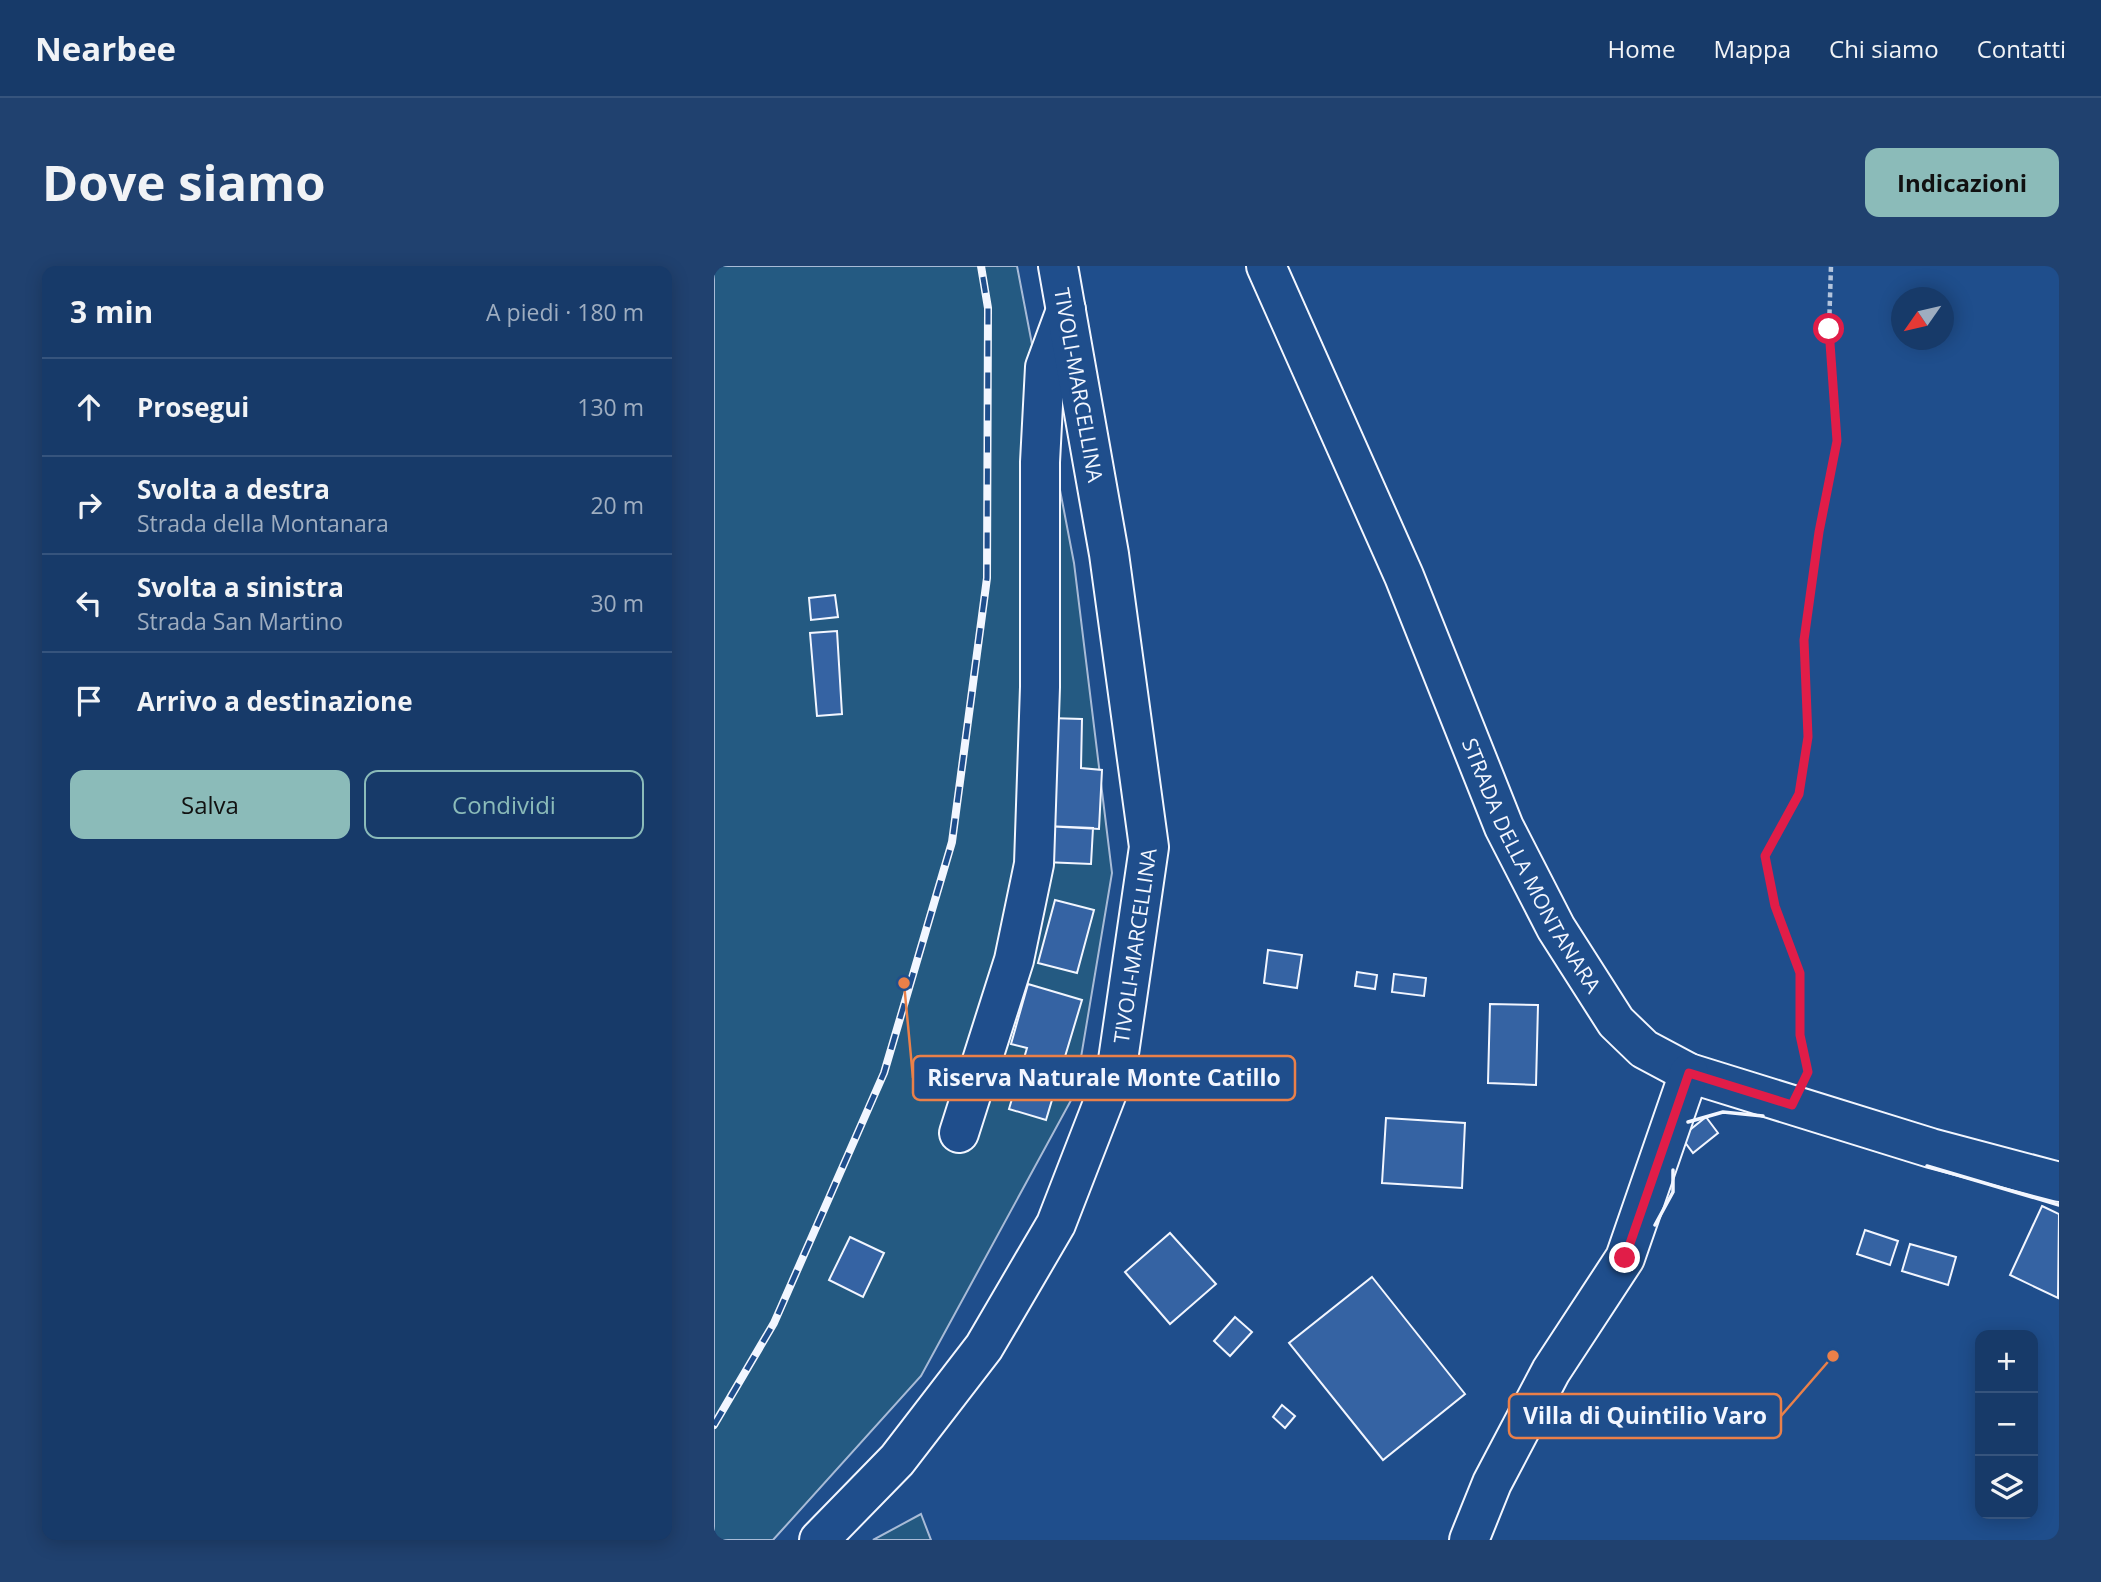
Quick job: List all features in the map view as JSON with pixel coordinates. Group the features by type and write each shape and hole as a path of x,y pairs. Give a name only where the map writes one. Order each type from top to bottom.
{"street":[{"name":"TIVOLI-MARCELLINA","path":"819,1540 897,1460 984,1347 1056,1224 1117,1067 1149,847 1109,554 1058,266"},
{"name":"STRADA DELLA MONTANARA","path":"1266,266 1380,519 1490,795 1538,896 1592,989 1616,1023 1644,1049 1689,1073 1931,1148 2059,1182"},
{"path":"958,1133 1014,960 1034,864 1045,368 1066,310"},
{"path":"1469,1540 1492,1483 1552,1371 1625,1258 1689,1073"}],"path":[{"path":"1792,1105 1808,1072 1800,1035 1800,973 1775,906 1765,856 1799,794 1808,737 1804,640 1819,532 1837,441 1829,329 1831,266"}],"shaded area":[{"path":"714,266 1017,266 1074,563 1112,873 1075,1093 921,1376 773,1540 714,1540"},
{"path":"921,1514 931,1540 873,1540"}],"building":[{"path":"835,595 838,617 811,620 809,598"},
{"path":"837,631 842,714 817,716 810,633"},
{"path":"1049,718 1082,719 1081,768 1102,770 1099,829 1045,826"},
{"path":"1045,826 1093,828 1091,864 1044,862"},
{"path":"1055,900 1094,910 1077,973 1038,963"},
{"path":"1268,950 1302,955 1297,988 1264,983"},
{"path":"1357,972 1377,975 1375,989 1355,986"},
{"path":"1394,974 1426,978 1424,996 1392,992"},
{"path":"1028,984 1082,1000 1046,1120 1009,1109 1027,1048 1011,1044"},
{"path":"1490,1004 1538,1005 1536,1085 1488,1083"},
{"path":"1706,1117 1718,1133 1693,1153 1681,1137"},
{"path":"1386,1118 1465,1123 1462,1188 1382,1183"},
{"path":"2042,1206 2059,1214 2058,1298 2010,1275"},
{"path":"1865,1230 1898,1241 1890,1265 1857,1254"},
{"path":"1170,1233 1216,1284 1170,1324 1125,1272"},
{"path":"850,1237 884,1253 863,1297 829,1280"},
{"path":"1910,1244 1956,1257 1948,1285 1902,1271"},
{"path":"1372,1277 1465,1394 1383,1460 1289,1343"},
{"path":"1235,1317 1252,1332 1230,1356 1214,1341"},
{"path":"1282,1405 1295,1416 1285,1428 1273,1417"}],"railway":[{"path":"714,1425 774,1323 884,1073 952,842 987,578 988,308 981,266"}],"wall":[{"path":"1688,1122 1723,1112 1763,1116"},
{"path":"1927,1166 2059,1205"},
{"path":"1655,1225 1673,1192 1673,1170"}],"place":[{"name":"Riserva Naturale Monte Catillo","path":"904,983"},
{"name":"Villa di Quintilio Varo","path":"1833,1356"}],"route":[{"path":"1625,1258 1689,1073 1792,1105 1808,1072 1800,1035 1800,973 1775,906 1765,856 1799,794 1808,737 1804,640 1819,532 1837,441 1829,329"}]}
